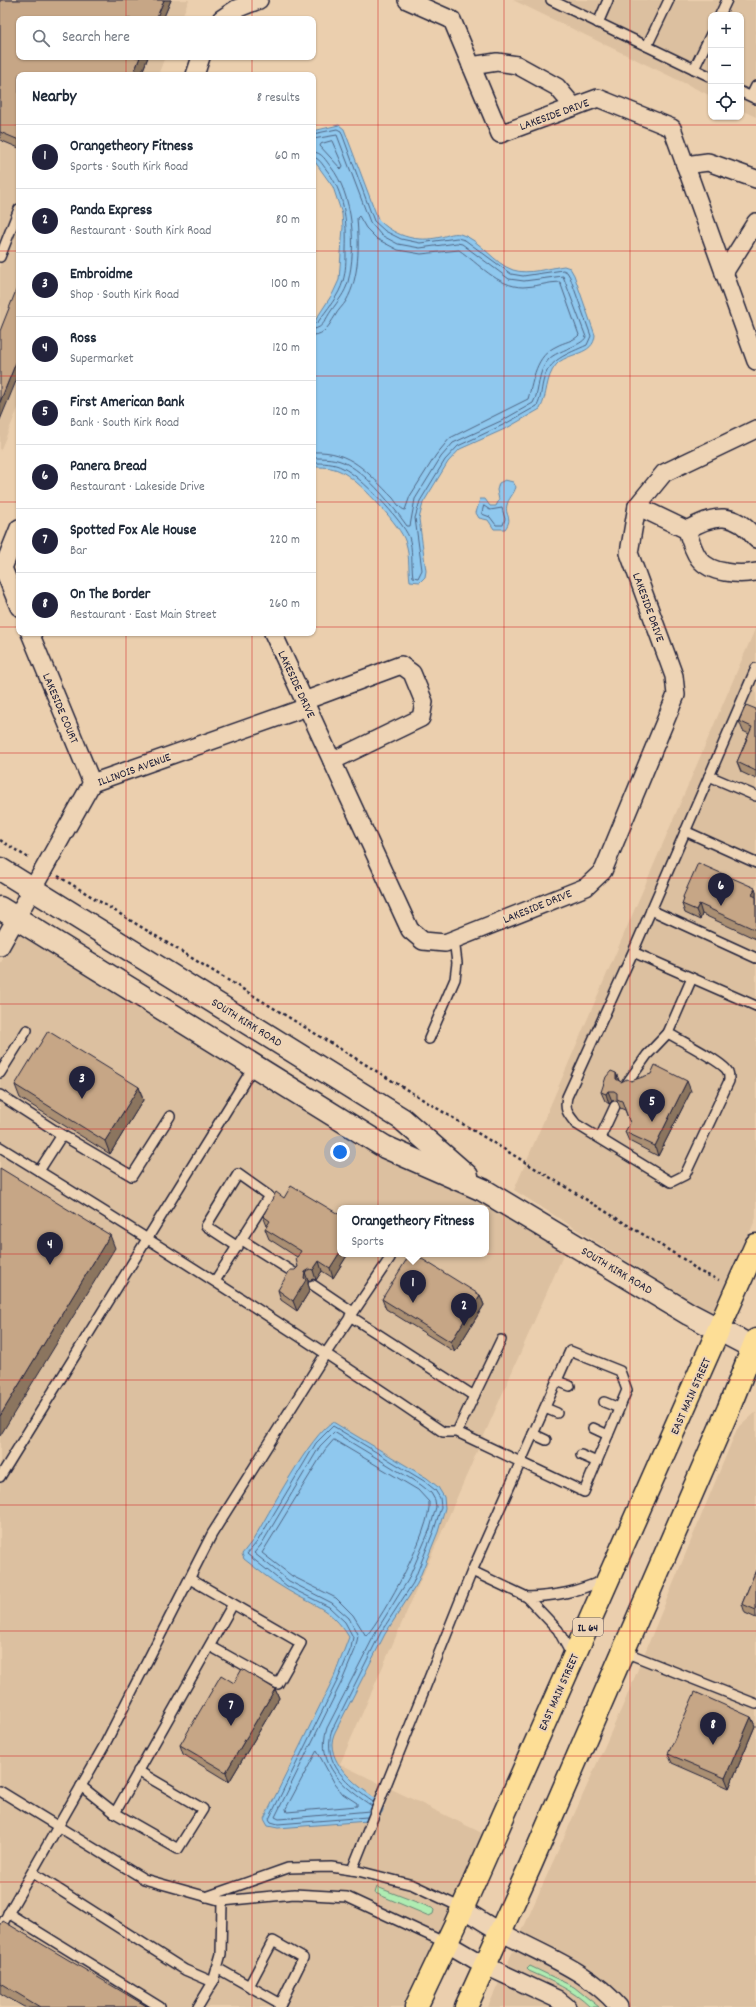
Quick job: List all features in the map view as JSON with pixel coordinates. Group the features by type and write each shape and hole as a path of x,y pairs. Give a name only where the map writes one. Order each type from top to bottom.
{"main road":[{"name":"SOUTH KIRK ROAD","path":"0,869 402,1119 483,1190"},
{"name":"SOUTH KIRK ROAD","path":"8,913 385,1147 483,1190 689,1314 719,1330 755,1346"},
{"name":"EAST MAIN STREET","path":"416,2007 462,1908 756,1245"},
{"path":"466,2007 499,1931 531,1864 755,1346"}],"street":[{"path":"226,16 236,9 259,0"},
{"name":"LAKESIDE DRIVE","path":"407,0 452,20 500,134 598,98 672,128 756,361"},
{"path":"195,72 201,60"},
{"path":"471,66 497,62 517,65 557,87 574,107"},
{"path":"685,165 708,162 756,179"},
{"path":"724,273 756,222"},
{"name":"LAKESIDE DRIVE","path":"274,636 410,930 423,940 445,943 586,887 603,871 676,695 674,676 629,553 637,506 664,473 756,429"},
{"path":"637,506 687,530 695,554 708,568 732,573 756,572"},
{"path":"687,530 708,519 726,518 735,521 746,528 756,539"},
{"path":"16,536 3,568 16,600"},
{"name":"LAKESIDE COURT","path":"31,636 92,783"},
{"name":"ILLINOIS AVENUE","path":"0,947 8,913 33,889 92,783 306,704 401,665 412,673 424,702 421,718 332,761"},
{"path":"462,1908 499,1931 575,1970 593,1982 619,2007"},
{"path":"446,1943 484,1966 557,1999 567,2007"}],"lane":[{"path":"552,0 708,76"},
{"path":"598,23 608,0"},
{"path":"647,46 669,0"},
{"path":"721,12 727,0"},
{"path":"694,69 708,40"},
{"path":"744,93 754,98 756,86"},
{"path":"0,257 16,217"},
{"path":"668,1033 718,1062 728,1071 729,1081 685,1175 671,1182 576,1124 566,1113 565,1106 567,1097 633,952 709,776 753,683 756,668"},
{"path":"709,776 756,796"},
{"path":"685,831 756,863"},
{"path":"651,910 756,958"},
{"path":"429,1039 455,979 457,963 454,939"},
{"path":"633,952 756,1006"},
{"path":"625,1086 668,1033 692,978"},
{"path":"0,1073 27,1030"},
{"path":"0,1477 254,1066"},
{"path":"0,1095 132,1176 170,1116"},
{"path":"600,1138 615,1106"},
{"path":"39,1171 62,1134"},
{"path":"0,1147 148,1237 326,1353 443,1432 457,1432 521,1463 584,1492 627,1390 620,1371 570,1351 521,1463 472,1571 352,1870"},
{"path":"215,1281 240,1243 269,1196 238,1174 206,1226 240,1243 296,1274"},
{"path":"0,1928 33,1873 116,1724 212,1534 326,1353 390,1258"},
{"path":"313,1285 352,1314 474,1396"},
{"path":"457,1432 501,1340"},
{"path":"557,1380 570,1386"},
{"path":"604,1402 619,1408"},
{"path":"545,1408 557,1413"},
{"path":"593,1428 608,1435"},
{"path":"533,1434 546,1440"},
{"path":"581,1455 597,1462"},
{"path":"472,1571 527,1597 558,1630 573,1659"},
{"path":"527,1597 550,1596 578,1591 609,1578"},
{"path":"190,1579 301,1643 278,1684 210,1646"},
{"path":"115,1813 234,1604"},
{"path":"622,1651 756,1704"},
{"path":"81,1786 115,1813 178,1849 203,1809 138,1771"},
{"path":"0,1792 144,1879 222,1901 294,1894 346,1897 446,1943"},
{"path":"206,1896 288,1868 332,1867 352,1870 413,1885 462,1908"},
{"path":"33,1873 185,1970 213,1982"},
{"path":"198,2007 213,1982 222,1954 222,1901"},
{"path":"8,1913 160,2007"},
{"path":"217,1968 280,2005 303,1958 273,1941 249,1986"}],"path":[{"path":"0,840 136,926 688,1262 698,1271"}],"shaded area":[{"path":"0,0 189,0 182,16 16,16 16,60 164,60 159,72 16,72 16,413 0,451"},
{"path":"513,0 756,0 756,117 744,111 744,12 708,12 708,95"},
{"path":"756,627 756,1218 714,1316 514,1190"},
{"path":"19,931 487,1205 337,1205 337,1257 489,1257 489,1206 565,1251 340,1764 486,1835 406,2007 0,2007 0,964"},
{"path":"755,1413 756,2007 488,2007 624,1703 737,1429"}],"green space":[{"path":"377,1887 432,1908 434,1910 433,1914 429,1916 375,1893"},
{"path":"530,1966 574,1987 599,2007 590,2007 569,1991 529,1971 527,1969"}],"water":[{"path":"339,125 344,129 378,219 384,225 397,233 420,239 460,234 474,241 500,263 513,270 525,272 564,266 570,268 574,275 595,335 590,347 561,361 552,370 543,404 540,409 507,428 460,449 448,462 423,503 419,519 426,571 425,577 420,582 410,581 406,543 400,531 385,511 366,491 347,475 330,468 316,467 316,319 333,293 339,280 343,227 342,214 333,187 316,163 316,130"},
{"path":"505,480 513,482 516,487 506,509 509,522 505,529 494,529 488,520 479,518 476,513 480,499 485,499 490,506 496,506 499,500 497,490 499,483"},
{"path":"333,1422 427,1478 438,1487 444,1497 445,1508 438,1532 417,1584 385,1634 335,1732 332,1741 333,1754 337,1763 351,1779 383,1804 382,1813 368,1821 278,1828 268,1826 264,1819 334,1677 349,1637 335,1619 328,1613 274,1582 244,1559 242,1554 253,1540 290,1476 313,1442 324,1429"}],"building":[{"path":"0,0 164,0 157,16 16,16 16,60 139,60 134,72 16,72 16,139 0,132"},
{"path":"16,291 16,362 0,402 0,331"},
{"path":"746,705 756,709 756,771 737,762 752,727 739,721"},
{"path":"698,863 755,888 752,895 756,897 756,930 699,904 696,910 682,904 683,897"},
{"path":"48,1031 139,1087 105,1141 15,1085"},
{"path":"655,1065 687,1081 655,1146 625,1132 630,1123 622,1101 617,1099 617,1093 614,1091 608,1091 606,1094 601,1092 606,1077 611,1071 616,1073 616,1079 621,1082 627,1079 631,1081 651,1074"},
{"path":"0,1168 110,1235 0,1416"},
{"path":"291,1186 337,1213 337,1257 330,1268 319,1261 313,1270 310,1269 305,1272 304,1278 306,1280 293,1301 278,1290 290,1270 295,1270 298,1267 296,1259 301,1251 265,1229 270,1221 263,1216 276,1192 284,1198"},
{"path":"408,1257 419,1257 480,1295 451,1342 382,1299"},
{"path":"756,1570 756,1610 742,1604"},
{"path":"242,1669 275,1689 226,1772 180,1745 221,1675 234,1683"},
{"path":"695,1692 751,1717 725,1778 668,1754"},
{"path":"3,1921 148,2007 40,2007 0,1983 0,1926"}],"place":[{"name":"Panera Bread","path":"721,906"},
{"name":"Embroidme","path":"82,1099"},
{"name":"First American Bank","path":"652,1122"},
{"name":"Ross","path":"50,1265"},
{"name":"Orangetheory Fitness","path":"413,1303"},
{"name":"Panda Express","path":"464,1326"},
{"name":"Spotted Fox Ale House","path":"231,1726"},
{"name":"On The Border","path":"713,1745"}]}
